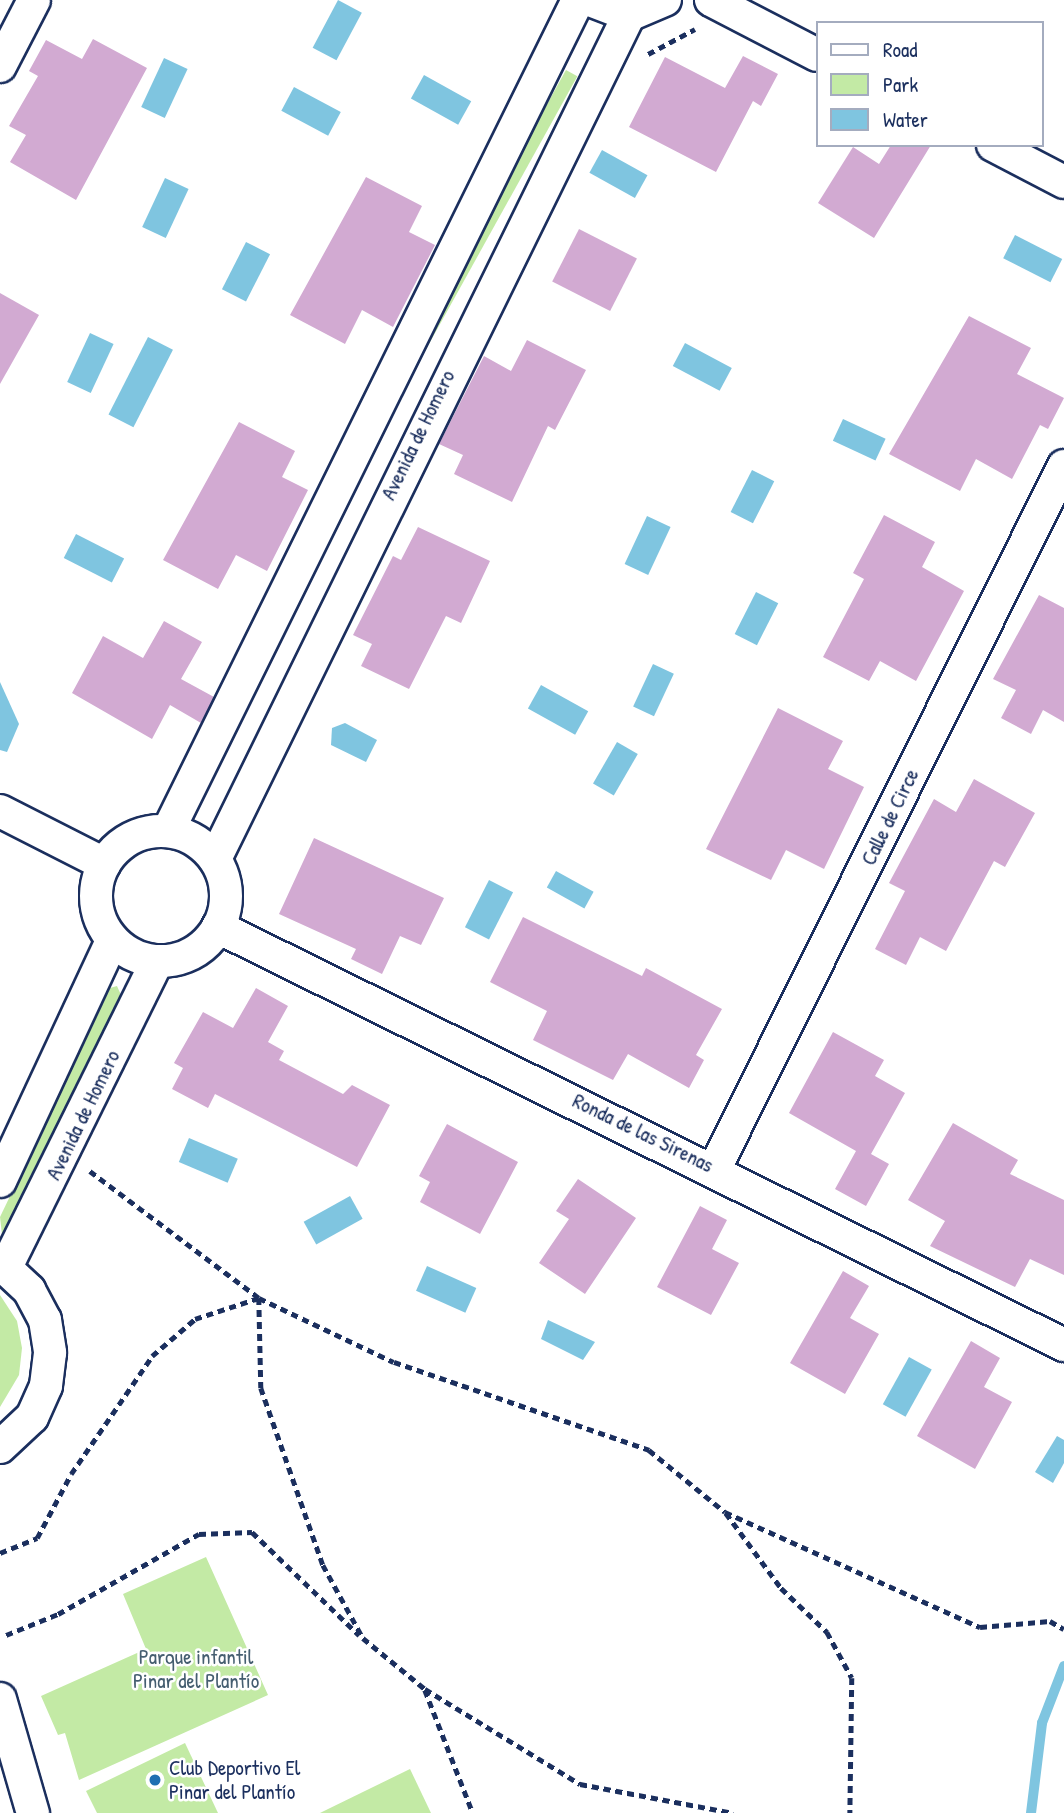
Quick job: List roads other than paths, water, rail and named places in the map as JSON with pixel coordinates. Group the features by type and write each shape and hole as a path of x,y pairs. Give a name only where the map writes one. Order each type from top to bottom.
{"street":[{"path":"0,66 34,0"},
{"path":"168,831 578,0"},
{"path":"590,0 629,15 665,0"},
{"path":"711,0 816,54"},
{"name":"Avenida de Homero","path":"215,859 629,15"},
{"path":"997,147 1064,182"},
{"name":"Calle de Circe","path":"715,1168 1064,466"},
{"path":"0,811 104,864"},
{"path":"168,831 186,835 215,859 226,892 218,927 193,953 157,962 113,941 96,904 104,864 131,838 168,831"},
{"name":"Ronda de las Sirenas","path":"218,927 715,1168 1064,1345"},
{"path":"0,1181 113,941"},
{"name":"Avenida de Homero","path":"3,1265 157,962"},
{"path":"0,1447 32,1417 50,1353 45,1320 29,1290 3,1265"},
{"path":"0,1699 33,1813"}],"water":[{"path":"338,0 362,13 336,60 313,48"},
{"path":"164,58 188,69 165,118 141,107"},
{"path":"424,75 471,101 458,125 411,99"},
{"path":"294,87 341,112 328,136 281,111"},
{"path":"602,150 647,175 635,198 589,173"},
{"path":"165,178 189,189 166,238 142,227"},
{"path":"1015,235 1062,259 1050,282 1003,258"},
{"path":"246,242 270,254 246,301 222,289"},
{"path":"90,333 114,344 91,393 67,382"},
{"path":"148,337 173,350 133,427 109,415"},
{"path":"685,343 732,368 720,391 673,366"},
{"path":"843,419 886,439 875,461 833,441"},
{"path":"752,470 774,481 753,523 731,512"},
{"path":"647,516 671,527 648,575 625,564"},
{"path":"76,534 124,559 112,583 64,558"},
{"path":"756,592 778,603 757,645 735,634"},
{"path":"653,664 674,674 654,716 633,707"},
{"path":"0,682 19,724 7,752 0,750"},
{"path":"541,685 588,711 575,735 528,709"},
{"path":"345,723 377,740 366,762 331,745 332,728"},
{"path":"617,742 638,754 614,796 593,784"},
{"path":"556,871 594,892 584,908 547,888"},
{"path":"489,880 513,892 489,939 465,927"},
{"path":"189,1138 238,1159 228,1183 179,1162"},
{"path":"350,1196 363,1219 316,1244 304,1222"},
{"path":"427,1266 476,1288 465,1313 416,1291"},
{"path":"548,1320 595,1342 583,1360 541,1339"},
{"path":"909,1357 932,1370 906,1417 883,1404"},
{"path":"1057,1436 1064,1440 1064,1463 1053,1483 1035,1472"}],"waterway":[{"path":"1031,1813 1042,1723 1064,1666"}],"place":[{"name":"Club Deportivo El Pinar del Plantío","path":"155,1780"}],"park label":[{"name":"Parque infantil Pinar del Plantío","path":"196,1669"}]}
